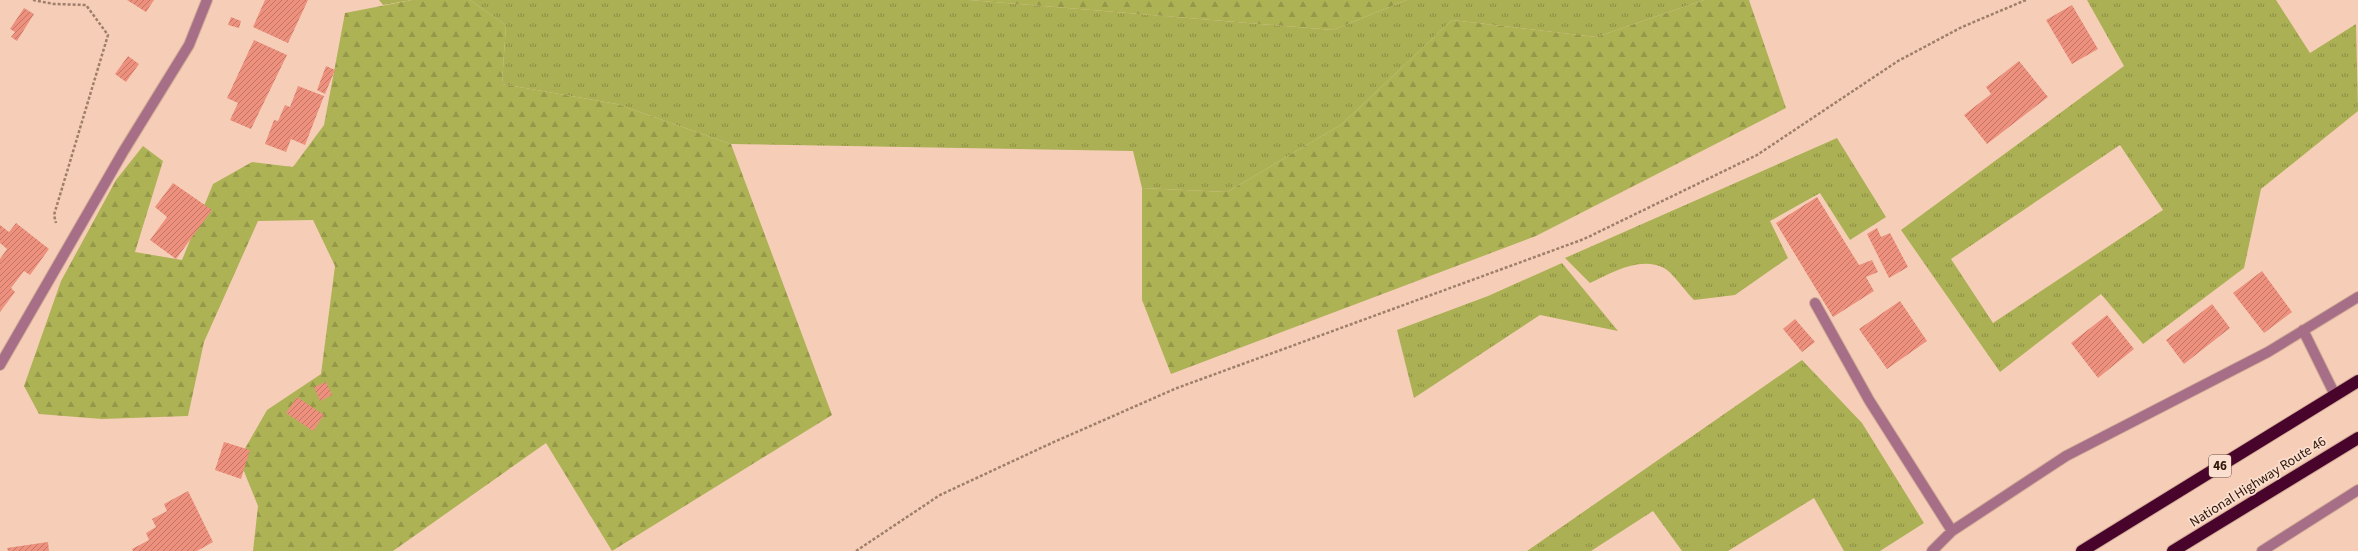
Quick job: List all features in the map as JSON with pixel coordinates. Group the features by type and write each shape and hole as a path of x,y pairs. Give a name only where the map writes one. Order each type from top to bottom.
{"highway":[{"name":"46","path":"2082,551 2358,381"},
{"name":"National Highway Route 46","path":"2173,551 2358,438"}],"street":[{"path":"0,364 123,152 189,45 206,0"},
{"path":"1932,551 1952,531 2066,456 2268,352 2358,297"},
{"path":"1815,303 1868,400 1952,531"},
{"path":"2303,330 2335,395"},
{"path":"2262,551 2358,490"}],"path":[{"path":"33,0 54,4 86,5 108,34 54,215 63,257"},
{"path":"856,551 940,495 1056,441 1177,388 1584,239 1757,155 1898,61 1962,27 2026,0"}],"green space":[{"path":"379,0 412,0 383,5"},
{"path":"412,0 470,0 506,25 502,84 617,104 731,144 832,415 612,551 546,443 393,551 253,551 258,506 239,459 267,410 321,374 335,266 313,220 258,221 204,342 188,416 102,419 39,414 24,386 61,281 116,180 143,146 163,161 135,252 182,260 213,184 252,162 293,167 324,125 345,13"},
{"path":"470,0 969,0 1333,30 1407,0 1704,0 1596,37 1452,20 1342,124 1227,192 1142,188 1133,151 731,144 617,104 502,84 506,25"},
{"path":"969,0 1407,0 1333,30"},
{"path":"1704,0 1749,0 1786,108 1536,236 1171,374 1142,300 1142,188 1227,192 1342,124 1452,20 1596,37"},
{"path":"2087,0 2276,0 2310,53 2356,24 2358,111 2261,189 2244,268 2143,344 2101,294 2000,372 1901,230 2124,66","holes":["2120,145 2163,210 1993,323 1951,259"]},
{"path":"1837,138 1886,217 1850,240 1820,193 1770,221 1788,258 1735,295 1694,300 1667,270 1655,265 1645,264 1626,267 1590,283 1565,258"},
{"path":"1562,263 1618,331 1540,315 1414,398 1397,330 1488,296"},
{"path":"1802,360 1862,423 1924,523 1880,551 1844,551 1814,498 1728,551 1682,551 1653,511 1591,551 1527,551"}],"building":[{"path":"127,0 154,0 146,12"},
{"path":"265,0 308,0 288,43 253,27"},
{"path":"2072,5 2098,49 2072,64 2046,20"},
{"path":"24,8 34,14 17,41 11,37 15,32 10,29"},
{"path":"231,17 241,21 239,28 228,25"},
{"path":"254,40 287,55 251,129 230,120 238,103 227,98"},
{"path":"128,56 139,64 126,82 115,74"},
{"path":"2019,61 2048,97 1987,144 1964,115 1991,94 1986,87"},
{"path":"326,66 335,70 325,94 317,90"},
{"path":"298,86 324,96 305,145 291,139 286,152 265,144 274,120 278,121 285,105 290,107"},
{"path":"173,183 212,210 176,259 150,240 167,217 155,207"},
{"path":"1817,197 1859,265 1872,260 1878,272 1866,277 1874,291 1833,317 1776,223"},
{"path":"16,223 49,249 30,275 24,271 11,288 15,292 0,312 0,259 7,249 0,243 0,225 9,232"},
{"path":"1877,228 1881,237 1890,233 1908,267 1889,278 1867,234"},
{"path":"2262,271 2292,312 2264,333 2233,293"},
{"path":"1900,301 1927,341 1887,369 1859,329"},
{"path":"2212,304 2230,328 2184,364 2166,340"},
{"path":"2107,315 2134,349 2098,378 2071,343"},
{"path":"1795,319 1815,342 1802,352 1783,329"},
{"path":"326,382 332,395 320,401 314,387"},
{"path":"297,397 324,415 313,431 286,413"},
{"path":"224,442 250,450 241,479 215,470"},
{"path":"188,491 213,542 197,551 133,551 132,549 149,540 146,533 156,527 152,519 167,511 164,504"},
{"path":"48,542 49,551 8,551 7,548"}]}
